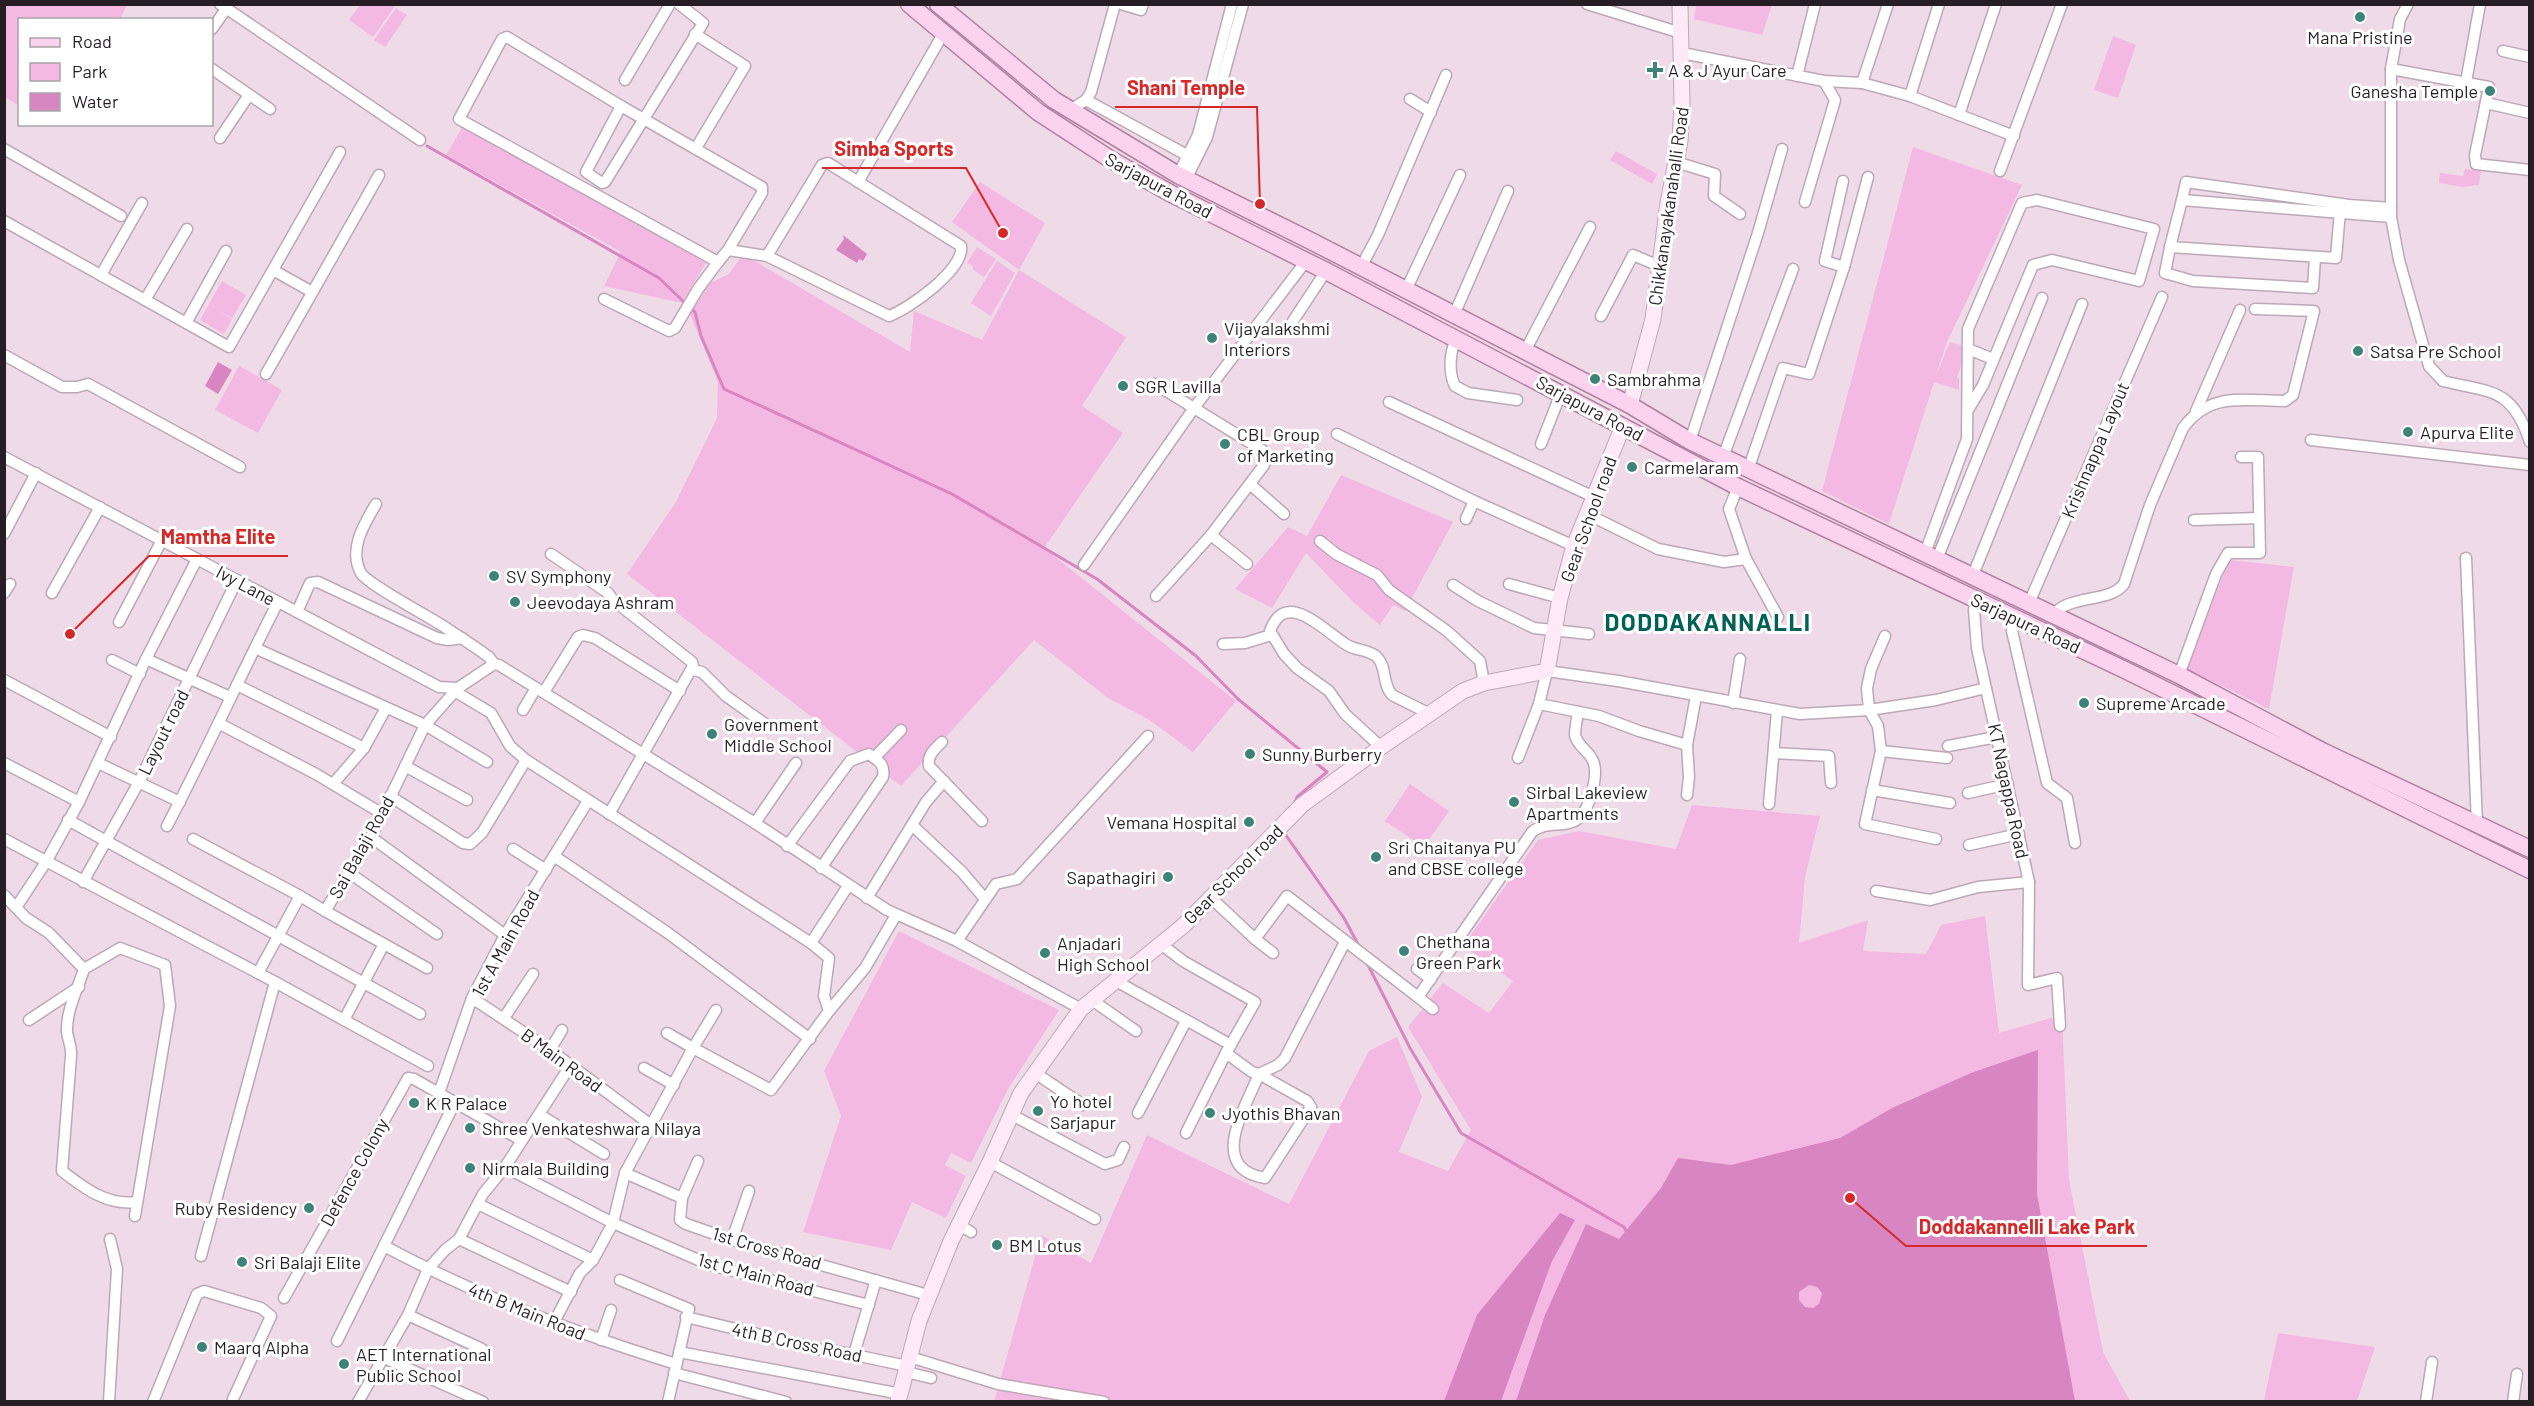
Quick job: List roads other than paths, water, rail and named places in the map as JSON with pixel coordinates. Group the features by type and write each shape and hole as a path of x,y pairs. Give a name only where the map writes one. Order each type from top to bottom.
{"main road":[{"name":"Sarjapura Road","path":"909,4 1071,136 1170,193 1326,271 1738,487 2018,619 2529,849"},
{"name":"Sarjapura Road","path":"938,4 1034,84 1070,110 1182,177 1630,405 1690,441 2179,675 2284,739 2529,870"},
{"name":"Chikkanayakanahalli Road","path":"1630,405 1653,319 1681,122 1680,4"},
{"name":"Gear School road","path":"899,1398 928,1295 965,1228 990,1162 1021,1093 1087,1005 1161,944 1291,816 1381,747 1463,691 1484,683 1547,671 1560,598 1574,546 1623,426"}],"street":[{"path":"625,80 670,4"},
{"path":"621,106 586,172 602,183 605,182 703,21 679,4"},
{"path":"1070,110 1086,100 1091,92 1115,4"},
{"path":"1121,4 1141,10 1143,4"},
{"path":"1192,158 1232,4"},
{"path":"1182,177 1207,137 1243,4"},
{"path":"1587,4 1681,33"},
{"path":"1797,76 1815,4"},
{"path":"1862,83 1888,4"},
{"path":"1910,96 1939,4"},
{"path":"1959,115 1996,4"},
{"path":"2000,171 2062,4"},
{"path":"2408,4 2400,20 2391,69 2391,213 2399,260 2429,366 2443,381 2494,392 2505,399 2518,413 2529,442"},
{"path":"2466,82 2480,4"},
{"path":"213,27 223,7 420,140"},
{"path":"696,34 745,66 696,148"},
{"path":"858,182 943,34"},
{"path":"604,299 666,331 672,330 698,289 728,250 763,189 507,37 502,39 459,119 718,262"},
{"path":"2503,51 2529,57"},
{"path":"1682,53 1824,81 1862,83 1910,96 2014,136"},
{"path":"2391,69 2488,87 2475,155 2476,164 2529,170"},
{"path":"213,70 270,109"},
{"path":"1360,267 1378,235 1446,75"},
{"path":"1805,202 1836,100 1824,81"},
{"path":"220,138 249,95"},
{"path":"1410,99 1431,111"},
{"path":"1086,100 1192,158"},
{"path":"2486,104 2529,113"},
{"path":"1690,441 1758,233 1782,149"},
{"path":"4,150 121,216"},
{"path":"4,221 229,347 340,153"},
{"path":"1676,162 1714,174 1714,196 1740,214"},
{"path":"728,250 766,256 889,316 902,312 950,273 962,251 961,246 833,164 822,165 766,256"},
{"path":"266,374 379,175"},
{"path":"1406,290 1460,175"},
{"path":"1749,470 1783,368 1809,374 1844,267 1868,177"},
{"path":"1843,181 1825,261 1844,267"},
{"path":"2315,258 2313,288 2193,281 2164,273 2186,182 2346,210"},
{"path":"1454,315 1508,191"},
{"path":"1931,556 1966,444 1968,329 2022,203 2037,200 2154,229 2139,281 2052,260 2033,265 1993,359 1968,410"},
{"path":"2182,200 2391,213"},
{"path":"101,275 142,202"},
{"path":"2170,247 2336,258 2346,210"},
{"path":"1524,353 1590,227"},
{"path":"146,300 187,229"},
{"path":"186,323 226,251"},
{"path":"1601,316 1633,255 1659,266"},
{"path":"1084,565 1194,408 1306,261"},
{"path":"1723,457 1793,269"},
{"path":"273,270 312,292"},
{"path":"1293,321 1326,271"},
{"name":"Krishnappa Layout","path":"2029,603 2162,297"},
{"path":"1931,556 2042,298"},
{"path":"1973,575 2082,304"},
{"path":"2054,614 2066,605 2115,591 2124,584 2150,505 2183,428 2195,414 2204,407 2221,401 2284,401 2293,395 2314,311 2255,309"},
{"path":"2195,414 2240,310"},
{"path":"1456,339 1452,348 1451,373 1455,386 1468,393 1517,400"},
{"path":"1968,348 1993,359"},
{"path":"4,355 62,387 88,384 240,467"},
{"path":"1155,384 1266,454 1264,465 1251,485 1211,535 1156,596"},
{"path":"1541,444 1561,393"},
{"path":"1389,402 1593,497"},
{"path":"1337,434 1474,501 1574,546"},
{"path":"2312,440 2529,465"},
{"name":"Ivy Lane","path":"4,457 439,687 457,690 492,713 510,746 526,760"},
{"path":"2179,675 2216,574 2228,553 2260,553 2258,457 2241,457"},
{"path":"4,534 36,473"},
{"path":"1251,485 1284,514"},
{"path":"1738,487 1729,509 1746,559 1778,616"},
{"path":"1466,519 1474,501"},
{"path":"376,504 361,529 357,548 358,562 363,577 462,638 489,657 494,664 499,664 755,823 867,898 896,915 957,941 1136,1031"},
{"path":"52,593 100,507"},
{"path":"1587,514 1658,549 1724,562 1746,559"},
{"path":"2194,520 2259,518"},
{"path":"1211,535 1247,564"},
{"path":"119,622 162,540"},
{"path":"1320,541 1336,554 1377,575 1389,590 1454,638 1480,661 1484,683"},
{"path":"550,554 608,593 613,600 692,662 693,670 609,814"},
{"path":"2466,558 2477,824"},
{"path":"17,906 46,862 79,802 146,659 197,559"},
{"name":"Layout road","path":"83,882 139,782 237,580"},
{"path":"297,612 310,583 318,582 437,638 448,640 462,638"},
{"path":"1509,584 1560,598"},
{"path":"1453,585 1534,628 1589,634"},
{"name":"KT Nagappa Road","path":"1977,600 1974,610 1977,648 2029,882 2028,985 2057,978 2060,1026"},
{"path":"167,826 220,724 230,697 278,602"},
{"path":"1381,747 1346,714 1329,691 1297,668 1270,635 1271,628 1285,613 1299,612 1349,647 1374,654 1379,658 1387,690 1392,695 1430,714"},
{"path":"2018,619 2012,631 2047,783 2067,798 2075,843"},
{"path":"523,710 578,637 583,635 595,638 680,692"},
{"path":"1223,644 1245,643 1270,635"},
{"path":"1885,636 1871,669 1867,688 1869,710 1878,726 1881,751 1865,824 1936,839"},
{"path":"255,648 425,725 487,762"},
{"path":"146,659 230,697"},
{"path":"1732,703 1740,659"},
{"path":"112,660 140,674"},
{"name":"Sai Balaji Road","path":"427,968 325,911 371,837 425,725 457,690 494,664"},
{"path":"693,670 702,672 726,696 768,726"},
{"path":"1518,758 1539,704 1547,671 1800,714 1869,710 1936,700 1986,688"},
{"path":"4,680 111,737"},
{"path":"237,685 364,748"},
{"path":"1687,795 1689,777 1687,745 1696,696"},
{"path":"1539,704 1599,716 1687,745"},
{"path":"333,784 364,748 386,708"},
{"path":"1769,804 1778,711"},
{"path":"1418,997 1532,832 1538,827 1572,823 1582,816 1594,787 1595,769 1593,760 1579,744 1575,735 1578,712"},
{"path":"220,724 333,784 381,813"},
{"path":"874,758 901,730"},
{"path":"957,941 996,884 1017,879 1148,736"},
{"path":"1881,751 1947,752 1997,737"},
{"path":"942,742 931,753 928,762 982,821"},
{"path":"1774,753 1828,756 1831,783"},
{"path":"787,846 850,761 868,754 885,768 881,782 821,868"},
{"path":"390,796 463,843 470,844 482,833 526,760 811,943 829,958 824,996 829,1011"},
{"path":"4,763 79,802"},
{"path":"98,763 180,802"},
{"path":"755,823 796,763"},
{"path":"405,766 467,800"},
{"path":"867,898 926,802 944,781"},
{"path":"1968,792 2008,784"},
{"path":"1872,790 1950,803"},
{"name":"1st A Main Road","path":"439,1093 472,998 505,935 588,801"},
{"path":"68,820 278,933 420,1014"},
{"path":"912,825 962,872 985,899"},
{"path":"1969,845 2019,834"},
{"path":"371,837 505,935"},
{"path":"193,838 325,911"},
{"path":"4,839 275,982 428,1066"},
{"path":"513,849 546,870"},
{"path":"554,856 668,933 810,1039"},
{"path":"348,872 437,934"},
{"path":"1876,891 1930,900 1978,887 2029,882"},
{"path":"811,943 848,886"},
{"path":"4,895 26,918 49,933 84,969"},
{"path":"258,973 300,896"},
{"path":"1255,939 1287,896 1433,1009"},
{"path":"1210,897 1273,953"},
{"path":"667,1033 771,1090 829,1011 865,968 896,915"},
{"path":"1116,981 1186,1021 1229,1049 1252,1072 1259,1074 1307,1101 1311,1107 1266,1179 1257,1177 1239,1164 1232,1152 1236,1130 1259,1074 1278,1065 1285,1058 1345,942"},
{"path":"344,1020 384,944"},
{"path":"1161,944 1183,961 1255,1002 1186,1132"},
{"path":"135,1216 170,1006 165,965 120,948 84,969 68,1018 67,1033 72,1046 62,1171 79,1185 107,1200 124,1204 137,1202"},
{"path":"1417,969 1431,979"},
{"path":"504,1018 533,974"},
{"path":"206,1254 275,982"},
{"path":"28,1020 79,987"},
{"name":"B Main Road","path":"472,998 550,1050 651,1125"},
{"path":"553,1324 580,1273 593,1260 613,1223 626,1173 693,1047 716,1010"},
{"path":"1138,1113 1186,1021"},
{"path":"550,1050 562,1030"},
{"path":"363,1400 382,1357 408,1315 428,1269 445,1250 459,1239 478,1204 505,1167 570,1066"},
{"path":"644,1068 674,1085"},
{"path":"1035,1073 1083,1105"},
{"name":"Defence Colony","path":"284,1298 322,1222 404,1082 408,1078 414,1078 439,1093"},
{"path":"439,1093 521,1140"},
{"path":"337,1341 455,1102"},
{"path":"540,1114 604,1154"},
{"path":"1012,1114 1105,1164 1118,1160 1124,1147"},
{"path":"626,1173 682,1198 698,1161"},
{"path":"990,1162 1095,1219"},
{"name":"1st C Main Road","path":"505,1167 613,1223 710,1265 869,1305"},
{"path":"732,1240 749,1191"},
{"name":"1st Cross Road","path":"682,1198 680,1220 732,1240 928,1295"},
{"path":"478,1204 593,1260"},
{"path":"109,1401 117,1269 110,1239"},
{"path":"459,1239 571,1292"},
{"name":"4th B Main Road","path":"384,1246 428,1269 553,1324 675,1369 786,1401"},
{"name":"4th B Cross Road","path":"620,1280 689,1309 686,1317 751,1335 908,1365"},
{"path":"854,1354 876,1280"},
{"path":"153,1401 197,1294 204,1291 261,1308 271,1316 233,1398"},
{"path":"601,1340 611,1310"},
{"path":"408,1315 482,1349"},
{"path":"668,1401 686,1317"},
{"path":"679,1352 899,1398"},
{"path":"382,1357 483,1401"},
{"path":"2426,1401 2432,1362"},
{"path":"908,1365 931,1378"},
{"path":"908,1365 998,1384 1104,1401"},
{"path":"2513,1401 2517,1374"}],"water":[{"path":"843,235 867,254 863,261 859,259 857,263 836,250 844,239"},
{"path":"218,362 232,370 218,394 205,386"},
{"path":"2038,1050 2037,1194 2075,1401 1516,1401 1545,1315 1586,1224 1619,1239 1661,1188 1678,1158 1731,1165 1840,1138 1892,1108 1971,1073","holes":["1809,1285 1817,1287 1822,1293 1819,1304 1813,1308 1805,1307 1799,1300 1799,1292"]},
{"path":"1560,1213 1575,1220 1552,1261 1501,1401 1444,1401 1477,1315"}],"waterway":[{"path":"427,146 659,278 686,304"},
{"path":"691,309 695,312 701,336 724,389 952,494 1097,579 1196,656 1238,699 1327,772 1297,797 1295,802"},
{"path":"1286,831 1285,834 1344,918 1359,946"},
{"path":"1367,963 1410,1048 1461,1133 1624,1227 1627,1233"}],"place":[{"name":"Mana Pristine","path":"2360,17"},
{"name":"A & J Ayur Care","path":"1655,70"},
{"name":"Ganesha Temple","path":"2490,91"},
{"name":"Shani Temple","path":"1260,204"},
{"name":"Simba Sports","path":"1003,233"},
{"name":"Vijayalakshmi Interiors","path":"1212,338"},
{"name":"Satsa Pre School","path":"2358,351"},
{"name":"Sambrahma","path":"1595,379"},
{"name":"SGR Lavilla","path":"1123,386"},
{"name":"Apurva Elite","path":"2408,432"},
{"name":"CBL Group of Marketing","path":"1225,444"},
{"name":"Carmelaram","path":"1632,467"},
{"name":"SV Symphony","path":"494,576"},
{"name":"Jeevodaya Ashram","path":"515,602"},
{"name":"Mamtha Elite","path":"70,634"},
{"name":"Supreme Arcade","path":"2084,703"},
{"name":"Government Middle School","path":"712,734"},
{"name":"Sunny Burberry","path":"1250,754"},
{"name":"Sirbal Lakeview Apartments","path":"1514,802"},
{"name":"Vemana Hospital","path":"1249,822"},
{"name":"Sri Chaitanya PU and CBSE college","path":"1376,857"},
{"name":"Sapathagiri","path":"1168,877"},
{"name":"Chethana Green Park","path":"1404,951"},
{"name":"Anjadari High School","path":"1045,953"},
{"name":"K R Palace","path":"414,1103"},
{"name":"Yo hotel Sarjapur","path":"1038,1111"},
{"name":"Jyothis Bhavan","path":"1210,1113"},
{"name":"Shree Venkateshwara Nilaya","path":"470,1128"},
{"name":"Nirmala Building","path":"470,1168"},
{"name":"Doddakannelli Lake Park","path":"1850,1198"},
{"name":"Ruby Residency","path":"309,1208"},
{"name":"BM Lotus","path":"997,1245"},
{"name":"Sri Balaji Elite","path":"242,1262"},
{"name":"Maarq Alpha","path":"202,1347"},
{"name":"AET International Public School","path":"344,1364"}],"district":[{"name":"DODDAKANNALLI","path":"1708,621"}]}
